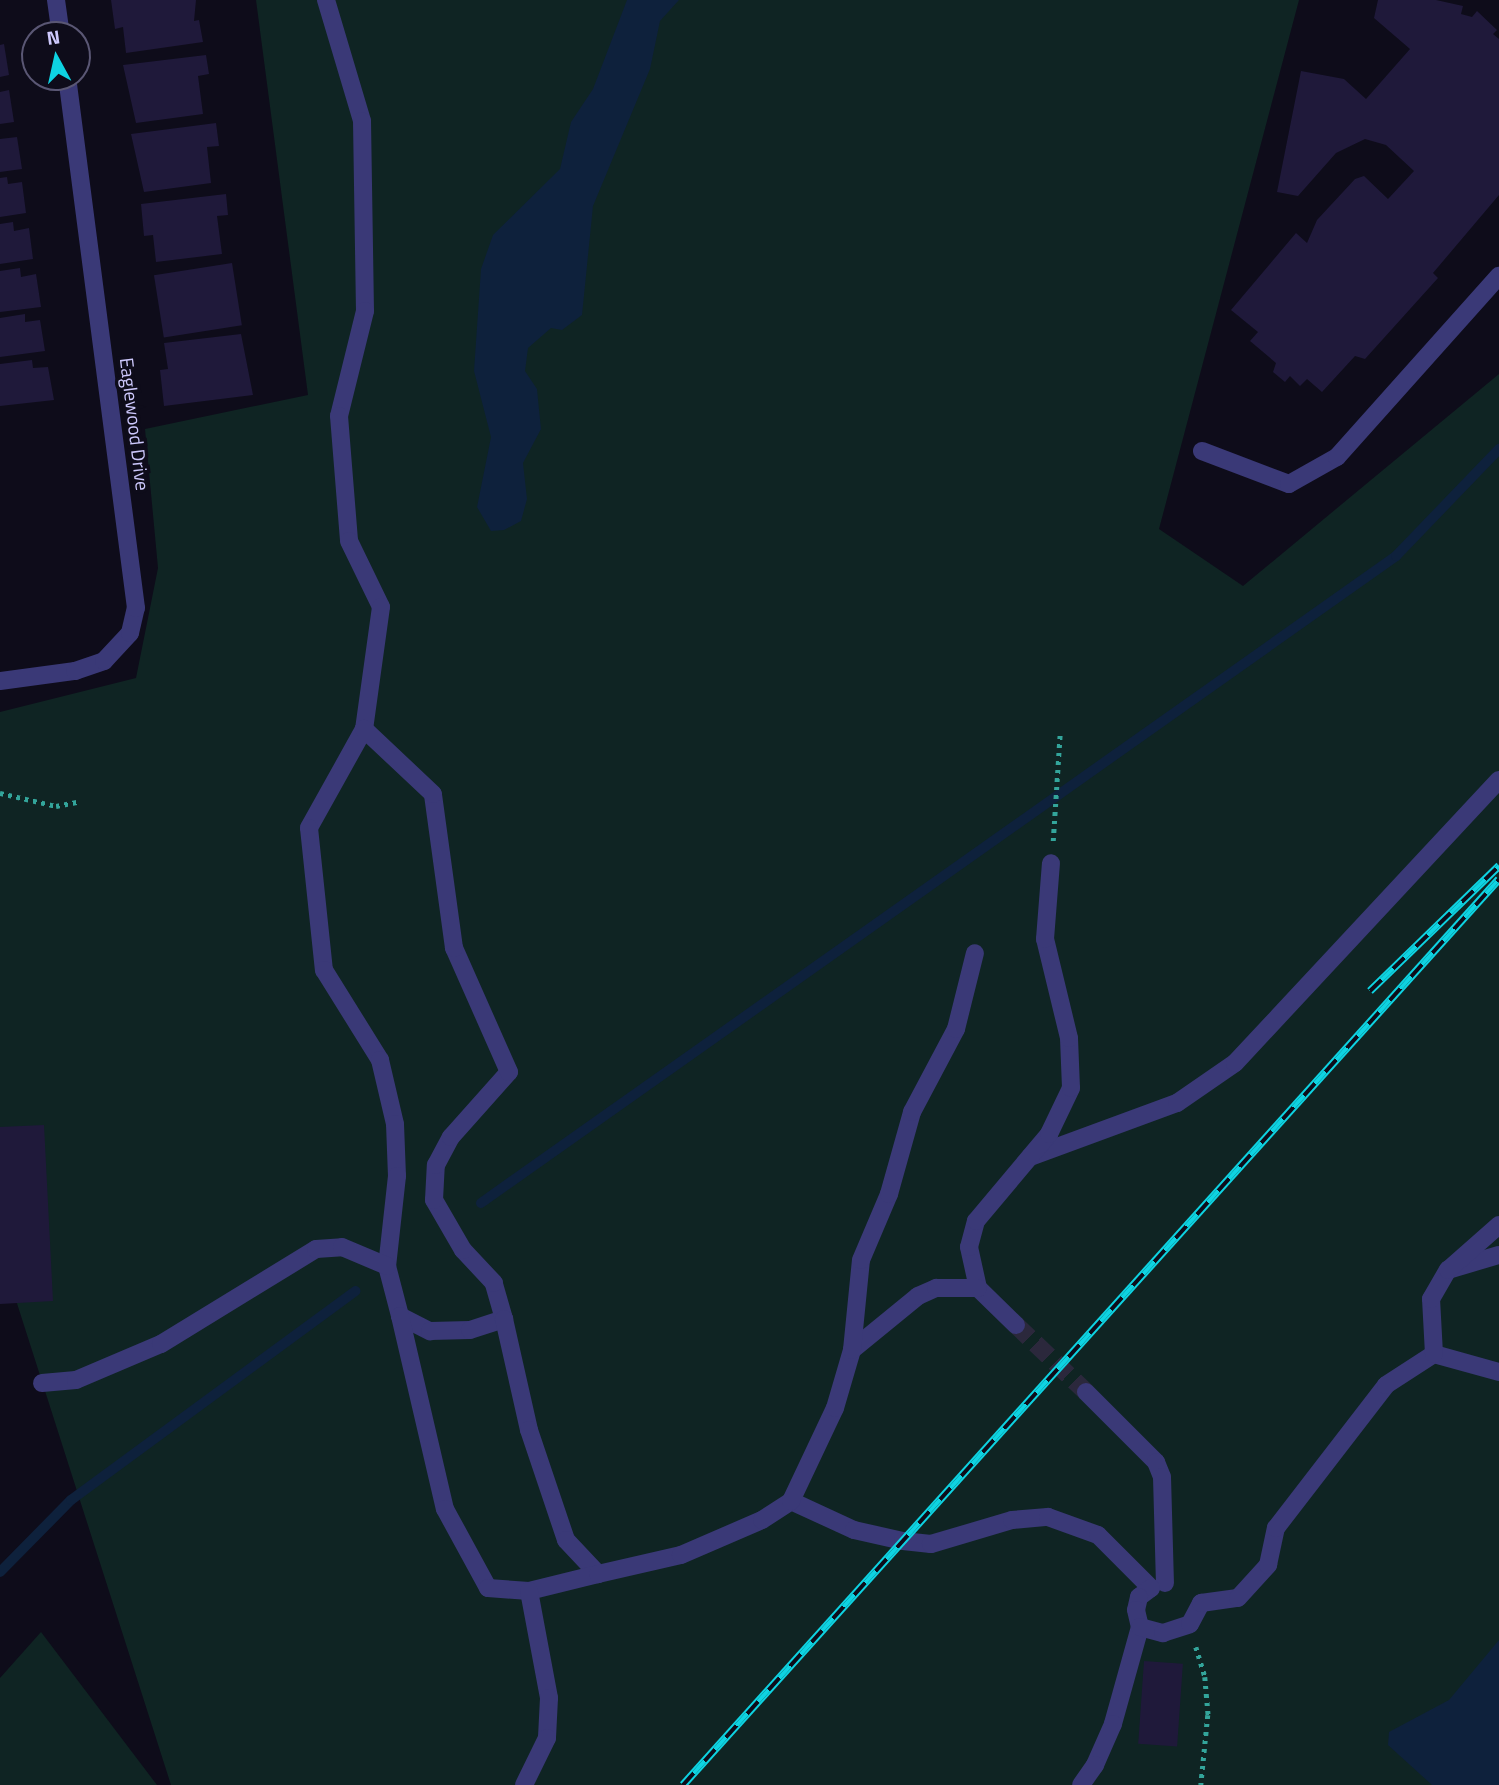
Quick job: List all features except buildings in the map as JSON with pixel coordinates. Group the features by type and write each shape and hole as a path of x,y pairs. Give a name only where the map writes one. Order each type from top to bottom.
{"street":[{"path":"56,0 59,21"},
{"path":"326,0 362,121 365,311 339,416 349,541 381,607 364,729 309,828 324,970 380,1060 395,1124 397,1176 387,1266 445,1510 488,1588 529,1591 681,1555 762,1520 791,1502 816,1456 852,1350 861,1261 889,1194 912,1112 956,1029 975,953"},
{"name":"Eaglewood Drive","path":"0,681 75,671 104,661 130,633 136,608 69,91"},
{"path":"1202,450 1289,484 1337,457 1499,276"},
{"path":"364,729 433,794 454,948 509,1072 451,1137 436,1165 434,1200 463,1250 494,1283 529,1430 566,1541 598,1574"},
{"path":"1030,1157 1177,1104 1235,1063 1499,780"},
{"path":"1016,1325 978,1288 969,1247 976,1222 1055,1124 1072,1088 1069,1038 1045,939 1051,863"},
{"path":"1434,1354 1431,1299 1448,1270 1499,1225"},
{"path":"42,1383 76,1380 161,1344 316,1249 342,1247 387,1266"},
{"path":"1448,1270 1499,1255"},
{"path":"852,1350 918,1296 936,1288 978,1288"},
{"path":"400,1316 430,1331 470,1330 504,1319"},
{"path":"1140,1627 1163,1633 1190,1624 1201,1603 1238,1598 1268,1565 1276,1528 1386,1385 1434,1354 1499,1372"},
{"path":"1086,1392 1156,1462 1162,1477 1165,1583"},
{"path":"791,1502 854,1530 931,1544 1012,1520 1048,1517 1098,1535 1151,1588 1139,1597 1136,1610 1140,1627 1113,1724 1096,1765 1081,1785"},
{"path":"524,1785 547,1738 550,1698 529,1591"}],"path":[{"path":"1051,863 1060,734"},
{"path":"0,793 56,806 81,801"},
{"path":"1190,1624 1206,1690 1201,1785"}],"green space":[{"path":"256,0 1299,0 1159,529 1243,586 1499,374 1499,1785 171,1785 6,1269 0,1164 0,712 136,678 158,568 145,429 308,395"},
{"path":"41,1632 157,1785 0,1785 0,1678"}],"water":[{"path":"627,0 679,0 660,21 650,69 593,206 582,315 562,330 551,328 528,348 525,371 537,389 541,429 523,463 527,499 521,521 504,530 491,531 477,507 491,437 474,371 481,269 493,235 560,169 571,122 593,89"},
{"path":"1499,1640 1499,1785 1432,1785 1388,1745 1389,1732 1449,1700"}],"waterway":[{"path":"481,1203 1396,556 1499,449"},
{"path":"0,1572 71,1500 356,1291"}],"tunnel":[{"path":"1016,1325 1086,1392"}],"railway":[{"path":"1370,991 1499,866"},
{"path":"683,1785 1499,879"}]}
